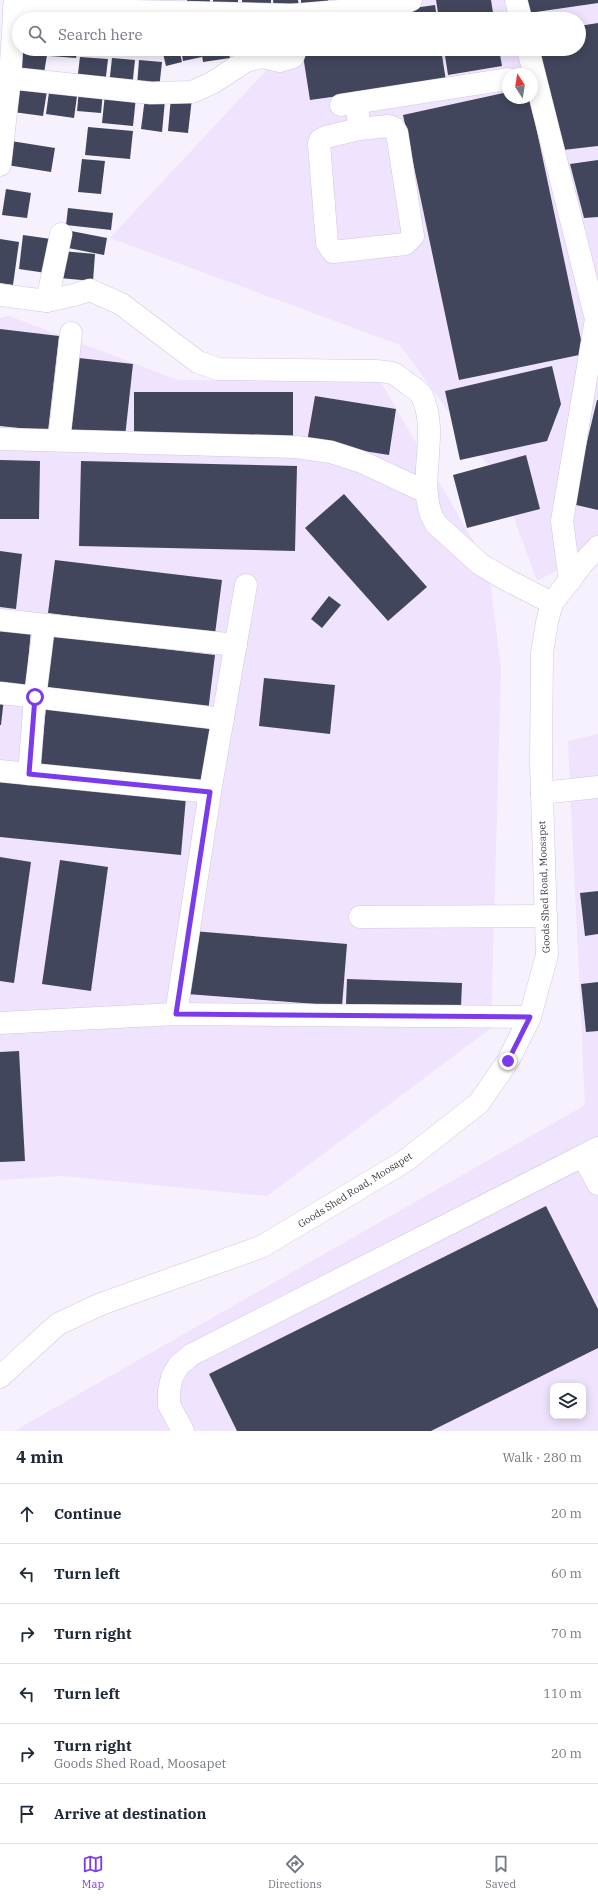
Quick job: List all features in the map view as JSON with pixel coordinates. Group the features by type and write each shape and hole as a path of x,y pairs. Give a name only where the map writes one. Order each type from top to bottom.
{"street":[{"path":"341,12 399,6 411,0"},
{"path":"516,0 519,12"},
{"path":"14,4 186,12"},
{"path":"0,165 10,78 12,41"},
{"path":"10,78 151,93 192,92 212,83 246,61 262,57 280,61 292,56"},
{"path":"529,56 532,68"},
{"path":"359,129 349,104 502,80"},
{"path":"538,94 596,319 562,521 583,568"},
{"path":"388,126 394,128 397,133 413,236 405,244 333,252 327,243 319,144 320,140 326,137 359,129 388,126"},
{"path":"47,301 61,234"},
{"path":"0,295 47,301 90,290 120,304 198,362 218,369 375,370 395,372 421,395 426,411 430,447 426,492 432,517 436,524 480,564 506,580 552,603"},
{"path":"59,440 71,333"},
{"path":"0,439 296,447 331,452 362,462 426,492"},
{"name":"Goods Shed Road, Moosapet","path":"0,1376 58,1324 101,1304 262,1247 405,1161 479,1103 508,1061 530,1017 547,955 542,792 542,653 552,603 583,568 598,547"},
{"path":"176,1014 210,792 246,585"},
{"path":"0,620 236,645"},
{"path":"29,774 35,697 44,625"},
{"path":"0,693 223,719"},
{"path":"0,771 210,792"},
{"path":"542,792 598,787"},
{"path":"360,917 546,916"},
{"path":"0,1023 176,1014 530,1017"},
{"path":"183,1431 169,1405 169,1391 172,1377 179,1365 190,1354 590,1152 598,1184"}],"shaded area":[{"path":"403,0 598,0 598,549 537,581 502,485 400,345 110,238 279,56 586,56 586,12 361,12"},
{"path":"9,316 178,380 380,381 488,566 501,669 491,1028 267,1196 63,1176 0,1180 0,318"},
{"path":"598,734 598,1431 14,1431 585,1105 568,741"}],"building":[{"path":"187,0 210,0 209,9 187,8"},
{"path":"213,0 238,0 238,8 213,8"},
{"path":"242,0 271,0 271,4 242,5"},
{"path":"273,0 298,0 299,7 274,8"},
{"path":"301,0 328,0 329,4 301,5"},
{"path":"436,0 491,0 493,12 438,12"},
{"path":"526,0 598,0 598,3 529,12"},
{"path":"435,5 436,12 385,12"},
{"path":"598,23 598,146 563,150 541,56 586,56 586,25"},
{"path":"16,56 47,56 44,73 13,68"},
{"path":"50,56 76,56 76,58"},
{"path":"164,56 181,56 182,62 166,66"},
{"path":"182,56 202,57 183,61"},
{"path":"202,56 230,56 230,58 203,62"},
{"path":"303,56 442,56 446,81 310,100"},
{"path":"445,56 500,56 502,66 448,75"},
{"path":"80,57 108,59 105,85 77,82"},
{"path":"112,58 135,60 132,88 109,85"},
{"path":"139,60 162,62 159,89 137,86"},
{"path":"50,85 78,89 74,118 46,114"},
{"path":"17,87 47,91 43,116 13,112"},
{"path":"79,90 103,92 101,113 77,111"},
{"path":"502,93 502,104 531,104 584,354 459,380 403,115"},
{"path":"105,94 136,97 133,126 102,123"},
{"path":"171,97 192,98 188,133 168,131"},
{"path":"145,98 165,100 162,132 141,129"},
{"path":"88,127 133,131 130,159 85,155"},
{"path":"11,141 55,148 51,172 7,165"},
{"path":"82,159 105,161 101,194 78,192"},
{"path":"598,160 598,217 584,218 570,164"},
{"path":"6,189 31,193 27,218 2,215"},
{"path":"68,208 113,213 111,230 66,225"},
{"path":"66,230 107,238 104,255 63,247"},
{"path":"23,235 51,239 46,273 19,269"},
{"path":"0,239 19,242 13,285 0,283"},
{"path":"62,251 95,254 93,281 59,278"},
{"path":"0,329 59,336 48,431 0,426"},
{"path":"79,358 133,364 125,437 70,430"},
{"path":"552,366 561,404 547,441 460,460 445,391"},
{"path":"134,392 293,392 293,438 134,438"},
{"path":"315,396 396,409 389,455 307,442"},
{"path":"598,400 598,510 572,504"},
{"path":"526,455 540,509 467,528 453,475"},
{"path":"0,460 40,461 39,519 0,519"},
{"path":"81,461 297,466 295,551 79,546"},
{"path":"344,494 427,587 388,621 305,528"},
{"path":"0,551 22,554 16,609 0,607"},
{"path":"55,560 222,580 215,634 48,613"},
{"path":"329,596 341,605 322,628 311,619"},
{"path":"0,626 31,629 26,687 0,684"},
{"path":"44,635 215,655 208,712 37,692"},
{"path":"264,678 335,685 330,734 259,726"},
{"path":"0,698 4,698 1,725 0,725"},
{"path":"46,708 214,727 208,783 40,764"},
{"path":"0,779 186,797 181,855 0,837"},
{"path":"0,857 31,862 14,983 0,981"},
{"path":"60,860 108,867 91,991 42,984"},
{"path":"598,891 598,934 585,936 580,893"},
{"path":"193,931 347,944 342,1006 187,994"},
{"path":"347,979 462,983 461,1007 346,1004"},
{"path":"598,982 598,1031 586,1032 581,984"},
{"path":"19,1051 25,1161 0,1162 0,1052"},
{"path":"546,1206 598,1309 598,1348 431,1431 237,1431 209,1374"}],"route":[{"path":"35,697 29,774 210,792 176,1014 530,1017 508,1061"}]}
